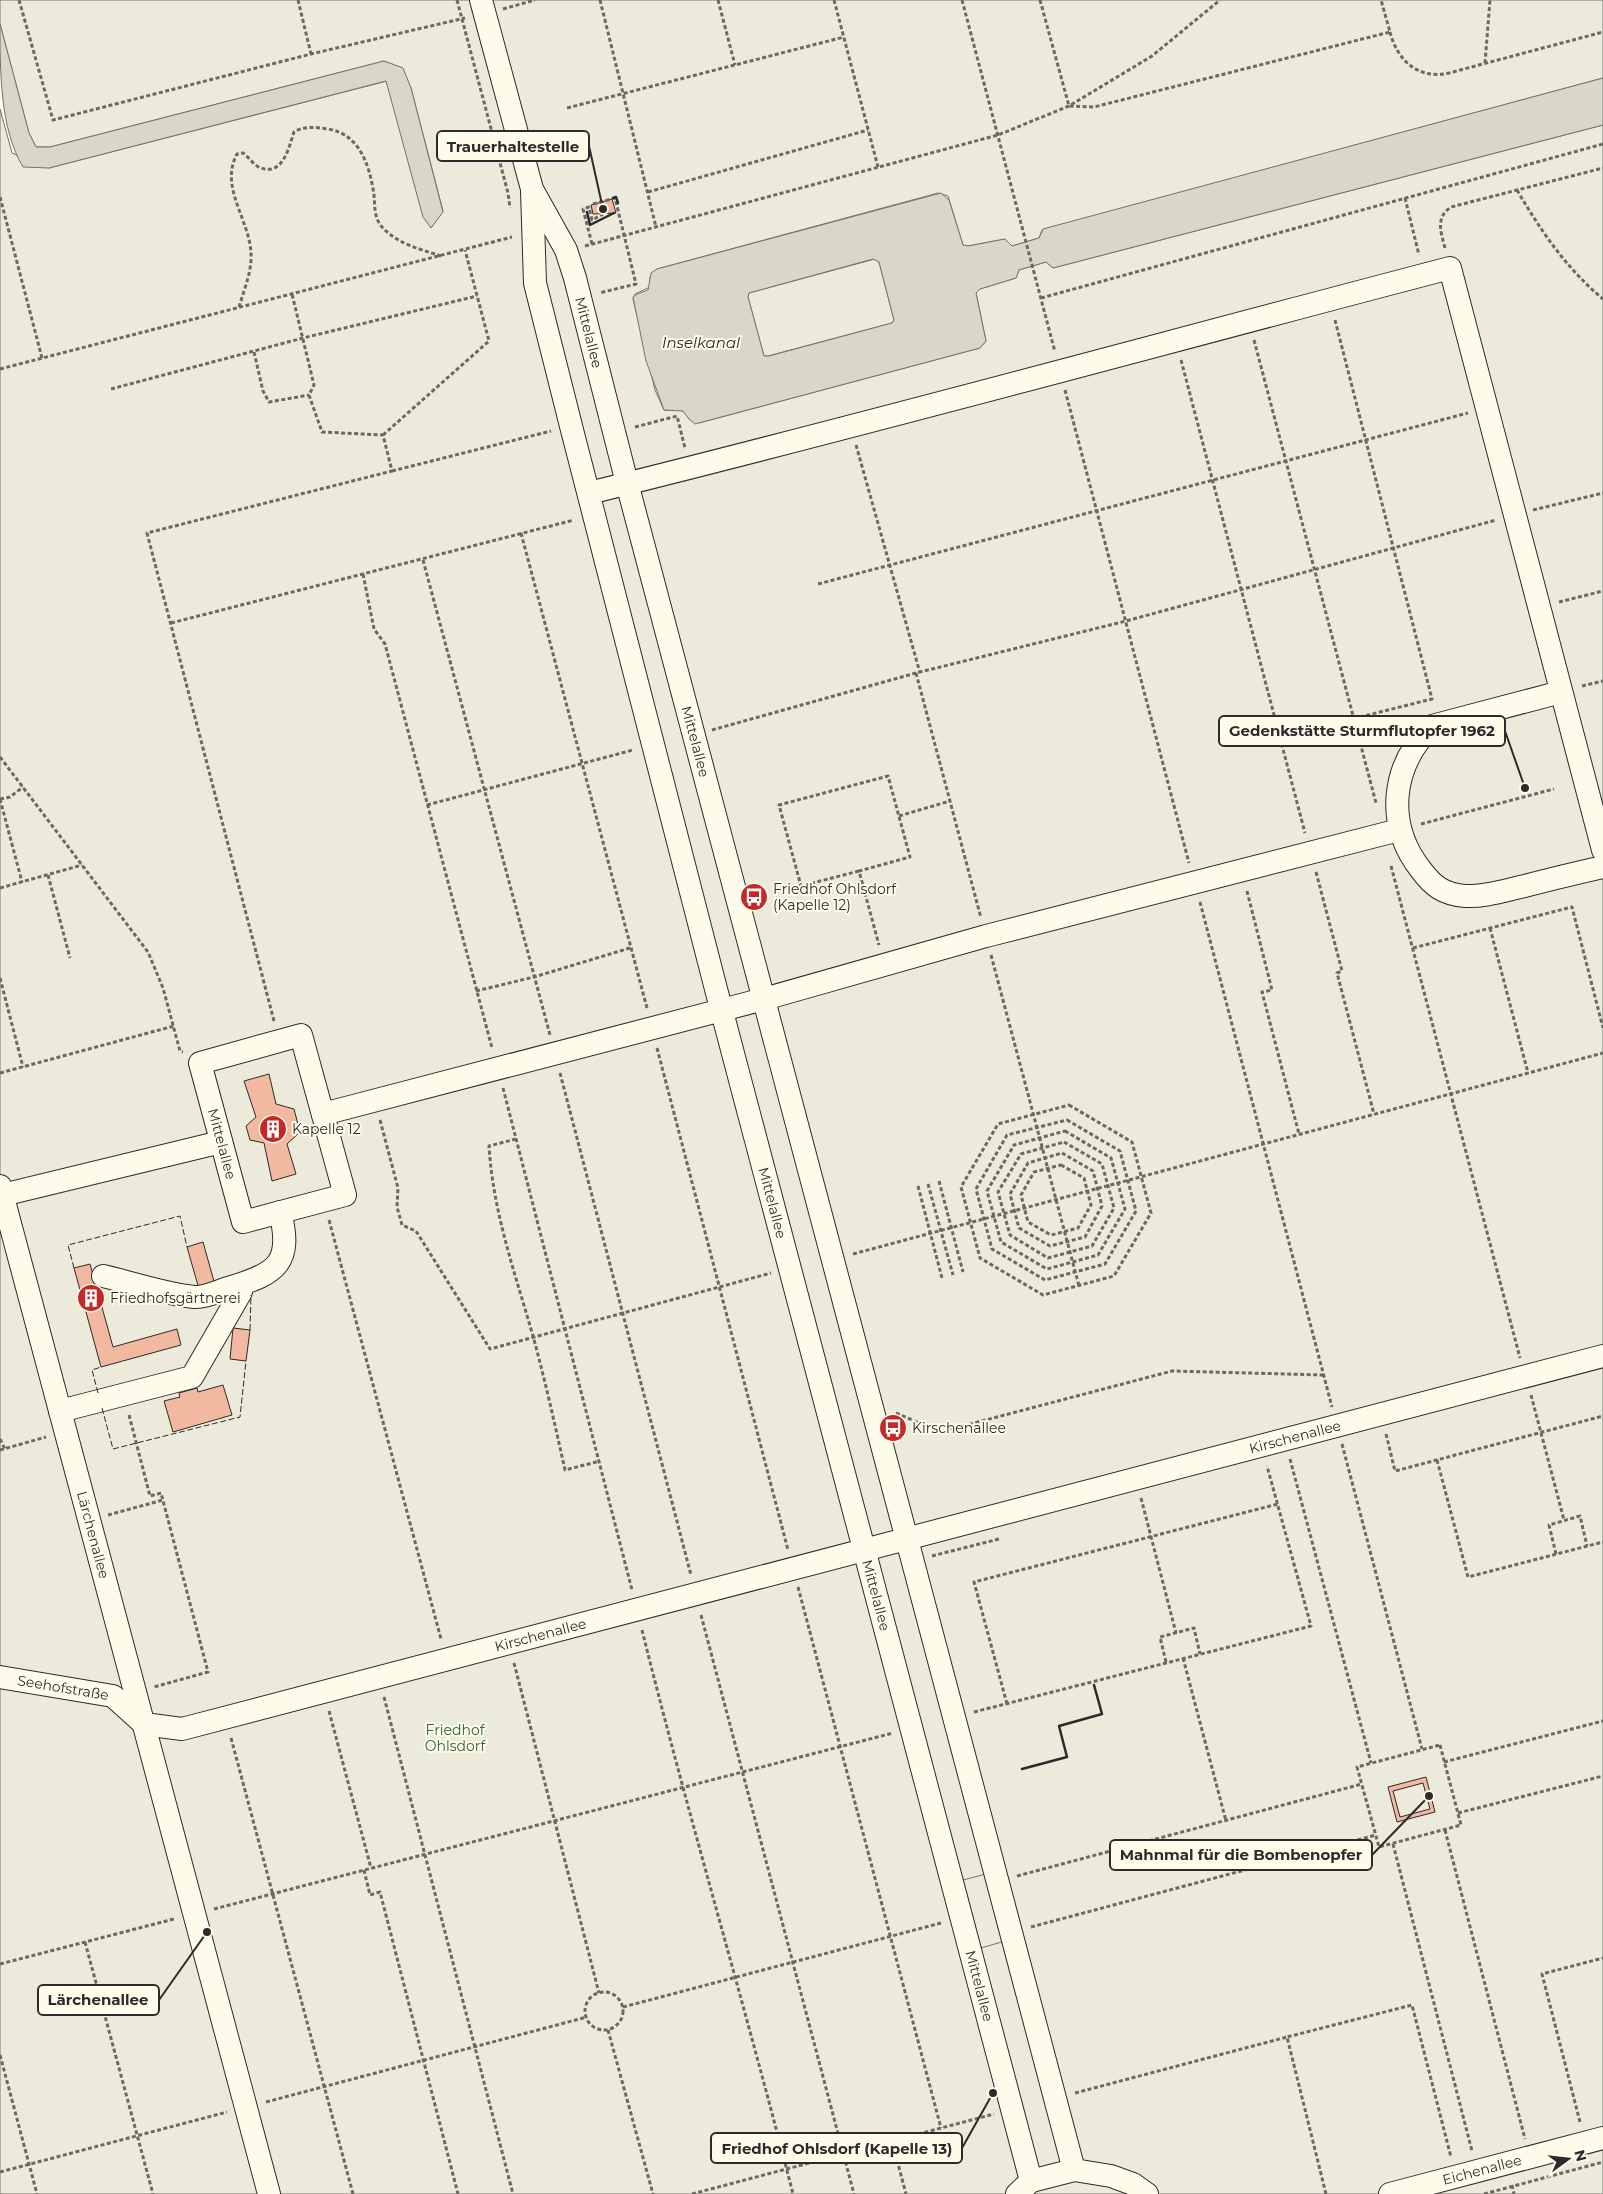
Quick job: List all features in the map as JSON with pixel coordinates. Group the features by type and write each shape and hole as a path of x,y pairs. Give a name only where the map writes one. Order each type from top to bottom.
{"street":[{"name":"Mittelallee","path":"483,7 532,188 536,283 571,426 721,1009 791,1268 961,1918 1010,2110 1024,2188"},
{"name":"Mittelallee","path":"532,188 566,250 575,278 627,483 1074,2170"},
{"path":"589,493 851,428 1060,370 1450,268 1603,850"},
{"path":"1562,692 1432,726 1417,741 1405,765 1396,797 1399,830 1413,860 1435,888 1464,896 1494,893 1603,867"},
{"path":"323,1114 554,1052 764,999 986,936 1399,830"},
{"name":"Mittelallee","path":"302,1035 345,1194 243,1222 200,1063 278,1042 302,1035"},
{"name":"Lärchenallee","path":"221,1142 1,1191 269,2194"},
{"path":"103,1276 196,1297 258,1280 272,1272 281,1261 285,1248 286,1233 280,1212"},
{"path":"63,1421 124,1395 192,1377 241,1292 240,1285"},
{"name":"Kirschenallee","path":"144,1724 182,1729 1603,1356"},
{"name":"Seehofstraße","path":"0,1678 113,1696 144,1724"},
{"name":"Eichenallee","path":"1390,2194 1594,2140"},
{"path":"1024,2188 1074,2170 1111,2176 1133,2184 1147,2194"}],"path":[{"path":"20,0 54,120 311,54 462,19 483,7 535,0"},
{"path":"298,0 311,54"},
{"path":"457,0 508,193 510,211"},
{"path":"600,0 656,227"},
{"path":"718,0 735,65"},
{"path":"834,0 878,167"},
{"path":"962,0 1422,1750"},
{"path":"1040,0 1070,106"},
{"path":"583,246 998,135 1070,106 1152,56 1220,0"},
{"path":"1381,0 1390,32 1400,57 1414,68 1425,73 1444,74 1603,32"},
{"path":"1485,64 1490,0"},
{"path":"1070,106 1094,107 1390,32"},
{"path":"567,108 844,37"},
{"path":"239,306 251,256 250,243 233,189 232,166 237,154 243,153 259,168 268,170 277,166 285,158 294,132 301,128 331,129 349,136 359,148 370,172 375,214 382,227 402,242 442,256"},
{"path":"648,192 868,130"},
{"path":"1041,298 1603,144"},
{"path":"1450,268 1440,227 1445,213 1456,206 1603,168"},
{"path":"1517,190 1553,247 1577,275 1603,298"},
{"path":"0,197 42,358"},
{"path":"593,204 615,198 636,284 598,293"},
{"path":"1405,198 1424,275"},
{"path":"592,244 583,209 589,207 592,220 605,213 602,201"},
{"path":"512,228 513,244"},
{"path":"0,369 513,237"},
{"path":"292,294 314,385 309,395 322,432 383,435 489,341 465,250"},
{"path":"111,389 303,338 477,296"},
{"path":"1330,300 1432,699 1352,719"},
{"path":"1249,321 1374,801 1399,830 1554,789"},
{"path":"1176,340 1342,971 1337,972 1374,1114"},
{"path":"254,352 263,391 269,402 309,395"},
{"path":"818,584 1487,408"},
{"path":"634,427 677,416 690,468"},
{"path":"278,1042 260,960 147,533 571,426"},
{"path":"851,428 918,673 950,801 1079,1286"},
{"path":"383,435 392,471"},
{"path":"694,735 918,673 1126,620 1603,492"},
{"path":"171,623 423,560 594,514"},
{"path":"521,533 941,2128"},
{"path":"423,560 624,1313 720,1690 744,1772 854,2194"},
{"path":"363,574 374,629 385,644 566,1329 682,1788 736,1978 793,2194"},
{"path":"1539,608 1603,591"},
{"path":"427,805 653,745"},
{"path":"0,757 148,952 163,988 180,1051 200,1063"},
{"path":"888,776 910,857 859,871 801,886 779,805 888,776"},
{"path":"22,882 0,799 10,797 23,787"},
{"path":"899,816 950,801"},
{"path":"1391,864 1450,1094 1564,1520"},
{"path":"0,888 82,865"},
{"path":"859,871 884,965"},
{"path":"1242,871 1272,990 1262,992 1299,1134"},
{"path":"48,875 70,958"},
{"path":"1413,948 1572,907 1603,1028"},
{"path":"1490,928 1528,1073"},
{"path":"476,991 534,977 630,948"},
{"path":"0,978 23,1066"},
{"path":"0,1073 174,1026"},
{"path":"833,1260 1603,1053"},
{"path":"374,1099 398,1188 397,1207 402,1225 416,1231 490,1349 791,1268"},
{"path":"1069,1105 1132,1142 1151,1213 1114,1276 1043,1295 980,1258 961,1187 998,1124 1033,1114 1069,1105"},
{"path":"1067,1120 1120,1150 1136,1211 1105,1264 1045,1280 992,1249 976,1189 1007,1136 1037,1128 1067,1120"},
{"path":"1065,1131 1111,1158 1125,1209 1098,1255 1047,1269 1001,1242 987,1191 1014,1144 1039,1138 1065,1131"},
{"path":"516,1139 489,1146 491,1183 504,1242 533,1338 565,1470 600,1461"},
{"path":"1064,1142 1102,1164 1108,1186 1114,1208 1092,1246 1048,1258 1010,1235 998,1192 1021,1154 1064,1142"},
{"path":"1062,1153 1093,1171 1102,1206 1085,1237 1050,1246 1019,1228 1010,1194 1028,1163 1045,1158 1062,1153"},
{"path":"1061,1165 1084,1178 1091,1205 1078,1228 1051,1235 1028,1222 1021,1195 1034,1172 1048,1168 1061,1165"},
{"path":"939,1181 963,1272"},
{"path":"928,1184 953,1275"},
{"path":"918,1186 942,1278"},
{"path":"324,1200 446,1659"},
{"path":"874,1415 890,1410 940,1432 1172,1370 1324,1375"},
{"path":"124,1395 152,1503"},
{"path":"1381,1414 1395,1471 1540,1431 1603,1416"},
{"path":"0,1450 63,1421"},
{"path":"0,1439 5,1449"},
{"path":"1284,1439 1372,1763"},
{"path":"954,1717 1311,1626 1262,1445"},
{"path":"1438,1460 1468,1577 1603,1542"},
{"path":"1136,1478 1176,1633"},
{"path":"135,1692 208,1672 161,1493 150,1496"},
{"path":"89,1520 163,1500"},
{"path":"1007,1704 974,1582 1278,1504"},
{"path":"1556,1554 1548,1524 1580,1516 1588,1546"},
{"path":"1166,1662 1160,1637 1194,1628 1200,1654"},
{"path":"509,1643 556,1820 599,1994"},
{"path":"1183,1658 1226,1820"},
{"path":"378,1677 426,1854 513,2194"},
{"path":"323,1692 371,1868"},
{"path":"226,1717 353,2194"},
{"path":"1444,1762 1603,1721"},
{"path":"0,1964 911,1728"},
{"path":"1440,1745 1444,1762 1461,1825 1379,1847 1357,1767 1440,1745"},
{"path":"1458,1813 1603,1776"},
{"path":"998,1881 1362,1784"},
{"path":"1445,1830 1530,2157"},
{"path":"1011,1932 1376,1835"},
{"path":"1393,1844 1478,2171"},
{"path":"364,1870 370,1894 380,1892 458,2194"},
{"path":"622,2007 961,1918"},
{"path":"85,1942 153,2194"},
{"path":"1594,2140 1542,1974 1603,1958"},
{"path":"605,1993 616,1997 622,2007 622,2018 614,2028 608,2030 593,2026 587,2017 589,2000 599,1994 605,1993"},
{"path":"1055,2098 1412,2005 1456,2176"},
{"path":"0,2172 587,2017"},
{"path":"608,2030 653,2194"},
{"path":"1287,2037 1326,2194"},
{"path":"0,2055 37,2194"},
{"path":"692,2194 1010,2110"},
{"path":"892,2141 906,2194"},
{"path":"1484,2194 1603,2162"}],"green space":[{"name":"Friedhof Ohlsdorf","path":"0,0 1603,0 1603,78 1042,230 1039,238 1012,246 1005,239 968,246 963,245 948,196 938,193 657,269 650,277 650,287 635,294 633,299 655,390 664,410 684,412 689,419 699,423 980,348 986,341 976,293 980,289 1016,278 1019,270 1046,262 1053,268 1603,125 1603,2194 0,2194 0,109 12,153 49,168 387,81 423,216 431,228 443,211 411,88 402,68 384,61 50,147 36,147 29,133 0,24"},
{"path":"875,259 879,262 894,320 892,323 764,356 748,297 749,293"}],"shaded area":[{"path":"986,1874 1005,1941 981,1948 963,1880"}],"water":[{"path":"0,24 29,133 36,147 50,147 384,61 403,68 411,88 443,212 431,228 423,217 386,81 49,168 23,167 15,152 10,135 3,99"},
{"name":"Inselkanal","path":"1603,78 1603,125 1053,268 1046,262 1019,270 1016,278 980,289 976,293 986,341 980,348 695,424 683,411 664,410 646,361 633,297 648,290 651,273 657,269 941,193 949,200 963,245 968,246 1005,239 1012,246 1039,238 1043,229","holes":["873,259 879,262 894,320 892,323 764,356 748,297 749,293"]}],"building":[{"path":"612,199 616,213 593,214 591,205"},
{"name":"Kapelle 12","path":"269,1074 276,1104 294,1109 300,1132 287,1144 296,1174 272,1181 264,1143 250,1140 246,1126 256,1117 244,1081"},
{"path":"203,1242 215,1285 199,1289 187,1247"},
{"name":"Friedhofsgärtnerei","path":"90,1264 113,1347 177,1329 181,1345 101,1367 74,1268"},
{"path":"233,1328 250,1330 246,1361 230,1359"},
{"path":"223,1385 232,1415 173,1432 164,1401 180,1397 179,1393 197,1388 198,1392"},
{"path":"1426,1777 1435,1812 1397,1822 1388,1787","holes":["1423,1783 1430,1809 1400,1817 1393,1791"]}],"fence":[{"path":"74,1268 68,1245 180,1216 187,1247"},
{"path":"250,1330 251,1295"},
{"path":"102,1408 113,1449 240,1417 246,1361"},
{"path":"98,1393 92,1370 101,1367"}],"wall":[{"path":"613,198 616,197 618,203"},
{"path":"587,212 590,225 614,213"},
{"path":"1022,1769 1067,1757 1059,1726 1102,1714 1094,1685"}],"place":[{"name":"Trauerhaltestelle","path":"603,209"},
{"name":"Gedenkstätte Sturmflutopfer 1962","path":"1525,788"},
{"name":"Friedhof Ohlsdorf (Kapelle 12)","path":"754,897"},
{"name":"Kapelle 12","path":"273,1129"},
{"name":"Friedhofsgärtnerei","path":"91,1298"},
{"name":"Kirschenallee","path":"893,1428"},
{"name":"Mahnmal für die Bombenopfer","path":"1429,1796"},
{"name":"Lärchenallee","path":"207,1932"},
{"name":"Friedhof Ohlsdorf (Kapelle 13)","path":"993,2093"}]}
